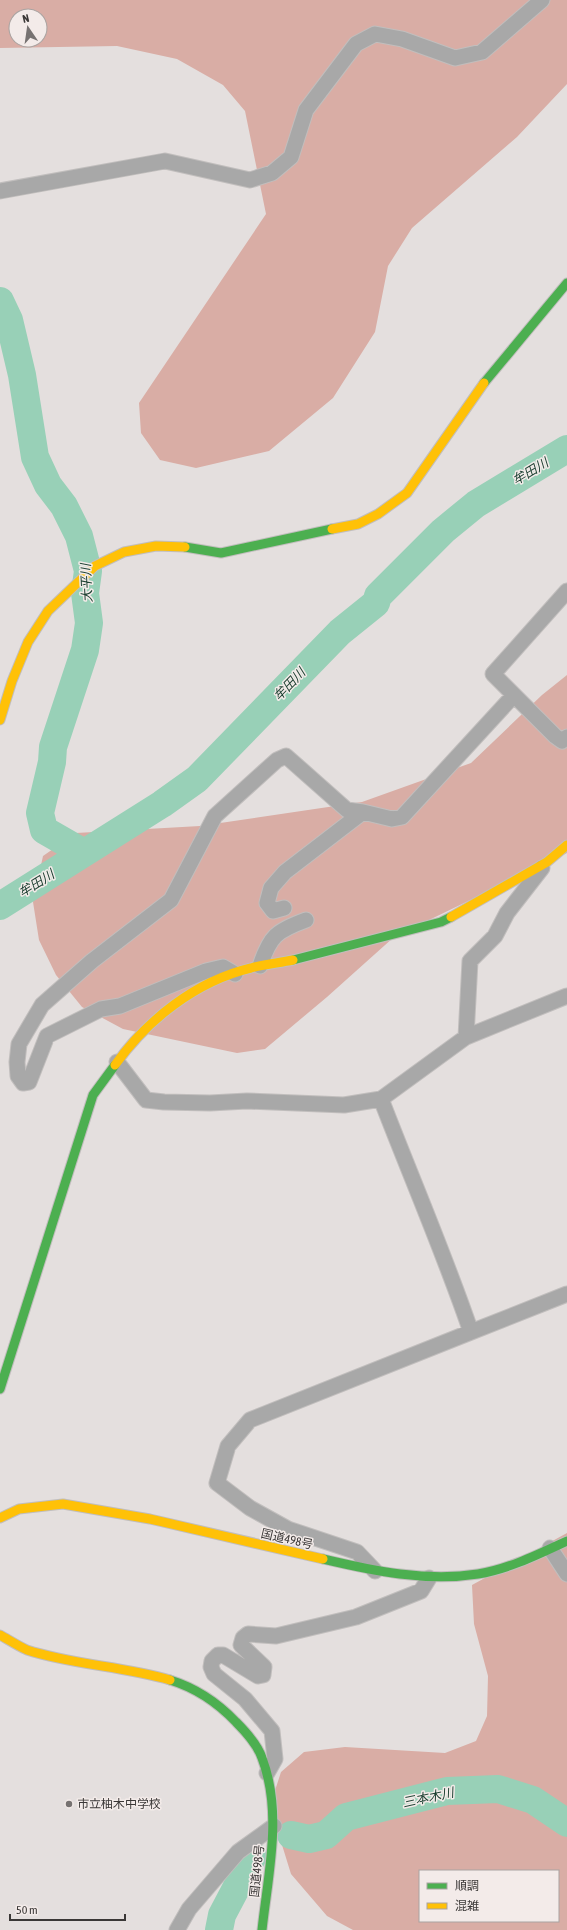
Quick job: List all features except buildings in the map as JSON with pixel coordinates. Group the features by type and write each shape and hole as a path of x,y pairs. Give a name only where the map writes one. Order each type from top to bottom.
{"main road":[{"path":"0,720 12,681 28,642 48,611 95,566 124,552 156,546 188,547 220,553 358,524 394,504 407,493 480,387 567,283"},
{"path":"0,1389 93,1095 117,1062 141,1033 164,1013 198,988 234,974 260,966 296,960 441,922 547,862 567,844"},
{"name":"国道498号","path":"0,1518 19,1509 43,1505 63,1504 150,1519 376,1571 429,1578 479,1574 517,1563 567,1541"},
{"name":"国道498号","path":"0,1636 25,1649 56,1658 146,1673 188,1686 220,1705 241,1727 262,1757 270,1784 274,1826 262,1930"}],"street":[{"path":"0,191 165,161 250,180 272,173 291,157 306,110 356,44 375,34 402,39 455,58 482,52 542,0"},
{"path":"567,591 492,674 558,739 562,742 567,737"},
{"path":"234,974 223,967 206,971 120,1006 101,1009 47,1036 29,1082 23,1083 18,1076 17,1062 19,1044 42,1005 92,961 171,900 215,816 276,760 286,756 347,810 392,819 402,817 514,694"},
{"path":"284,908 273,911 267,903 271,888 285,872 363,812"},
{"path":"466,1037 470,961 495,936 507,913 547,862"},
{"path":"260,966 267,945 278,933 306,920"},
{"path":"117,1062 146,1100 195,1103 247,1101 344,1105 381,1099 466,1037 567,996"},
{"path":"381,1099 421,1202 451,1273 471,1332"},
{"path":"376,1571 357,1552 288,1529 250,1508 217,1483 228,1446 250,1420 567,1294"},
{"path":"550,1548 567,1574"},
{"path":"267,1773 275,1759 272,1731 245,1699 214,1674 211,1668 212,1661 218,1655 223,1655 258,1676 263,1675 264,1667 241,1645 242,1638 248,1634 276,1636 356,1617 421,1592 429,1578"},
{"path":"177,1930 189,1909 238,1852 274,1826"}],"shaded area":[{"path":"0,0 567,0 567,84 517,137 412,228 388,266 375,332 333,398 269,451 196,468 160,460 141,433 139,403 266,214 245,111 223,85 177,59 117,46 48,47 48,8 8,8 8,48 0,48"},
{"path":"567,675 567,853 394,937 327,997 265,1049 237,1053 123,1029 82,1007 56,975 39,940 33,902 43,856 76,833 200,826 362,802 471,763 542,695"},
{"path":"567,1533 567,1930 353,1930 327,1916 291,1874 270,1806 281,1772 304,1752 345,1747 445,1753 476,1741 487,1716 488,1676 474,1624 472,1585"}],"waterway":[{"name":"大平川","path":"0,301 9,320 22,375 35,457 48,485 64,506 79,536 88,571 85,593 89,623 85,650 53,747 52,762 40,813 44,830 84,853"},
{"name":"牟田川","path":"0,906 162,804 197,779 340,632 376,603 378,596 443,531 476,504 567,449"},
{"name":"三本木川","path":"291,1835 309,1839 326,1835 346,1817 447,1791 498,1789 533,1800 567,1823"},
{"name":"三本木川","path":"219,1930 222,1915 253,1856"}],"traffic: fast":[{"path":"484,383 567,283"},
{"path":"185,547 221,553 332,529"},
{"path":"293,960 441,922 451,917"},
{"path":"0,1389 93,1095 115,1065"},
{"path":"323,1559 361,1568 400,1574 439,1577 459,1576 501,1569 567,1541"},
{"path":"170,1680 189,1687 214,1702 247,1734 258,1749 262,1758 272,1800 273,1822 270,1865 262,1930"}],"traffic: slow":[{"path":"332,529 358,524 378,514 407,493 484,383"},
{"path":"0,720 12,681 28,642 48,611 95,566 124,552 156,546 185,547"},
{"path":"451,917 547,862 567,845"},
{"path":"115,1065 128,1048 158,1018 174,1004 192,993 211,982 231,974 256,967 293,960"},
{"path":"0,1518 19,1509 63,1504 150,1519 323,1559"},
{"path":"0,1635 27,1650 44,1655 152,1675 170,1680"}],"place":[{"name":"市立柚木中学校","path":"69,1804"}]}
